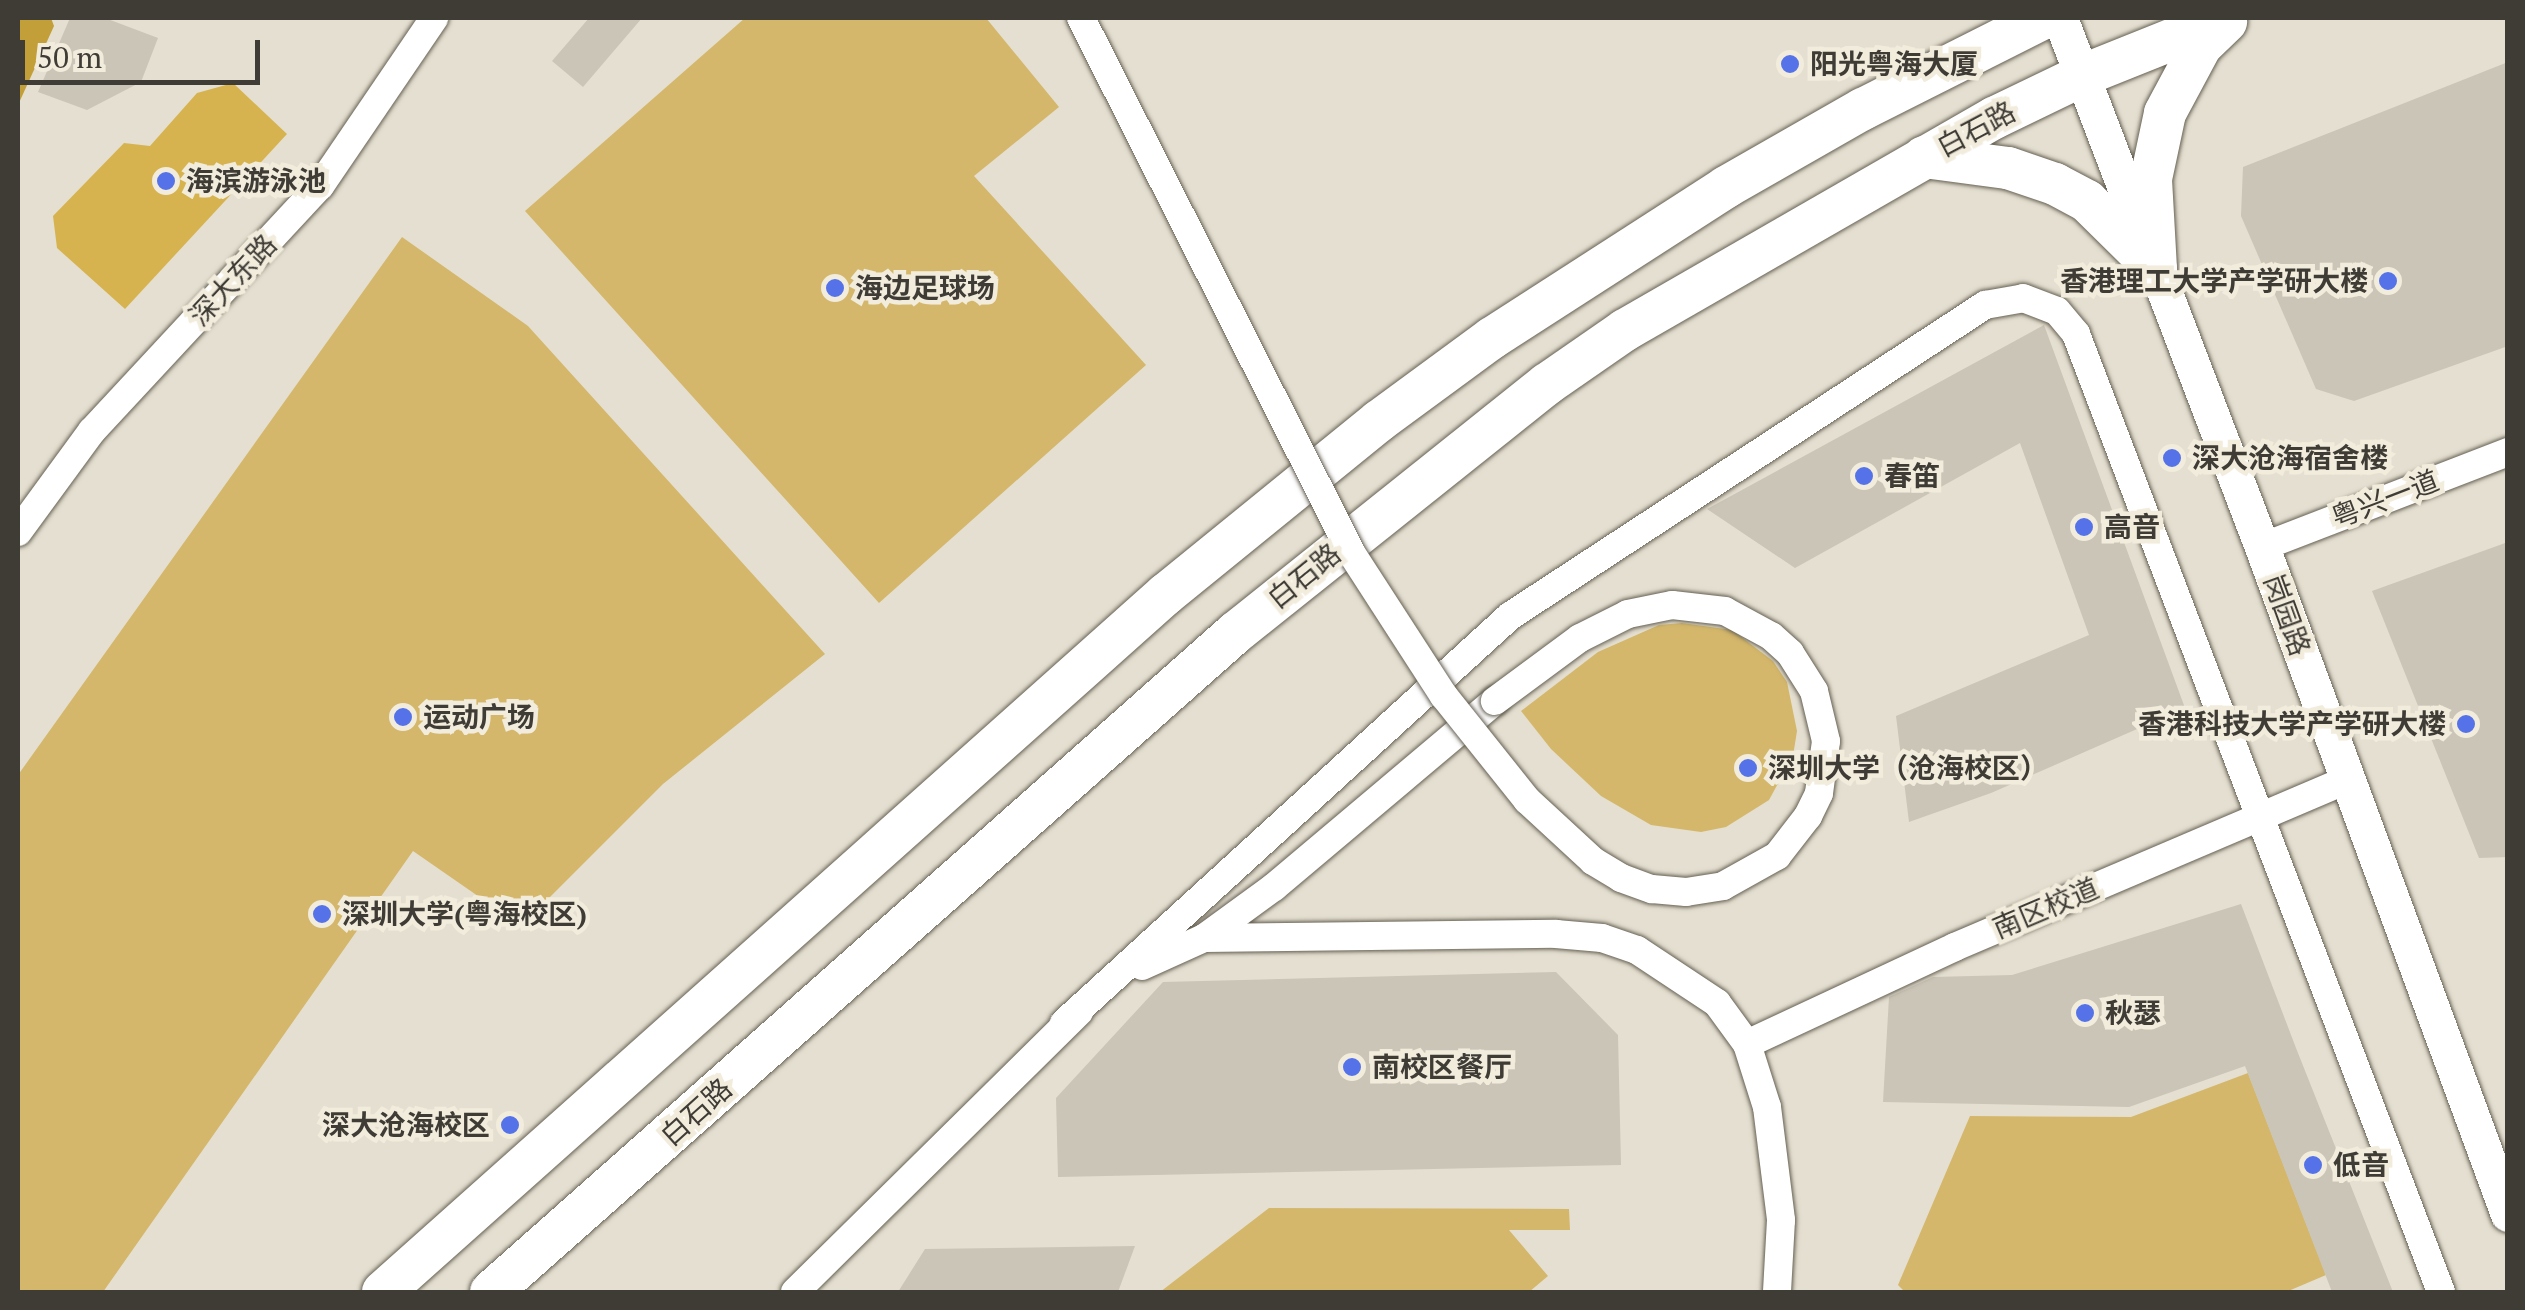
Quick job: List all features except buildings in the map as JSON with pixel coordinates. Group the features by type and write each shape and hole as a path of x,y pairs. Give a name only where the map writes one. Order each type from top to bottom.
{"main road":[{"path":"1899,90 1966,18"},
{"path":"383,1292 1166,594 1378,421 1602,265 1726,188 1899,90 2044,18"},
{"path":"2156,269 2151,180 2164,113 2201,46 2228,18"},
{"name":"白石路","path":"490,1292 1323,560 1546,384 1626,330 1924,157 2081,76 2228,18"},
{"path":"1924,157 2008,168 2054,184 2087,201 2156,269"}],"street":[{"name":"深大东路","path":"18,532 92,431 320,186 434,18"},
{"path":"1064,1024 1146,964 1204,938 1274,887 1362,812 1465,726 1480,713 1494,701 1580,638 1628,614 1672,605 1699,606 1752,623 1797,662 1822,715 1825,766 1808,816 1777,856 1722,886 1686,892 1652,889 1621,878 1593,861 1527,800 1495,763 1475,736 1464,723 1444,696 1352,554 1081,18"},
{"name":"岗园路","path":"2060,18 2262,546 2508,1214"},
{"path":"795,1292 1064,1024 1510,616 1985,305 2023,298 2057,311 2076,334 2441,1292"},
{"name":"粤兴一道","path":"2262,546 2508,452"},
{"name":"南区校道","path":"1747,1044 1955,947 2348,780"},
{"path":"1204,938 1556,934 1602,938 1637,950 1682,976 1716,1003 1747,1044 1767,1107 1779,1204 1777,1292"}],"shaded area":[{"path":"18,18 51,18 54,26 18,105"},
{"name":"海边足球场","path":"745,18 986,18 1059,107 974,176 1146,365 879,603 525,211"},
{"name":"海滨游泳池","path":"233,83 287,134 125,309 57,248 53,216 124,143 150,146 197,93"},
{"name":"运动广场","path":"402,237 528,326 825,654 663,784 521,926 413,851 103,1292 18,1290 18,775"},
{"path":"1682,623 1732,630 1773,661 1787,682 1797,731 1793,756 1769,800 1726,827 1701,832 1651,825 1601,796 1551,749 1521,711 1598,652 1659,625"},
{"path":"2248,1073 2326,1275 2286,1292 1905,1292 1898,1285 1970,1116 2131,1117"},
{"path":"1269,1208 1569,1209 1570,1230 1509,1230 1548,1276 1529,1292 1160,1292"}],"place":[{"name":"阳光粤海大厦","path":"1790,64"},
{"name":"海滨游泳池","path":"166,181"},
{"name":"香港理工大学产学研大楼","path":"2388,281"},
{"name":"海边足球场","path":"835,288"},
{"name":"深大沧海宿舍楼","path":"2172,458"},
{"name":"春笛","path":"1864,476"},
{"name":"高音","path":"2084,527"},
{"name":"运动广场","path":"403,717"},
{"name":"香港科技大学产学研大楼","path":"2466,724"},
{"name":"深圳大学（沧海校区）","path":"1748,768"},
{"name":"深圳大学(粤海校区)","path":"322,914"},
{"name":"秋瑟","path":"2085,1013"},
{"name":"南校区餐厅","path":"1352,1067"},
{"name":"深大沧海校区","path":"510,1125"},
{"name":"低音","path":"2313,1165"}]}
